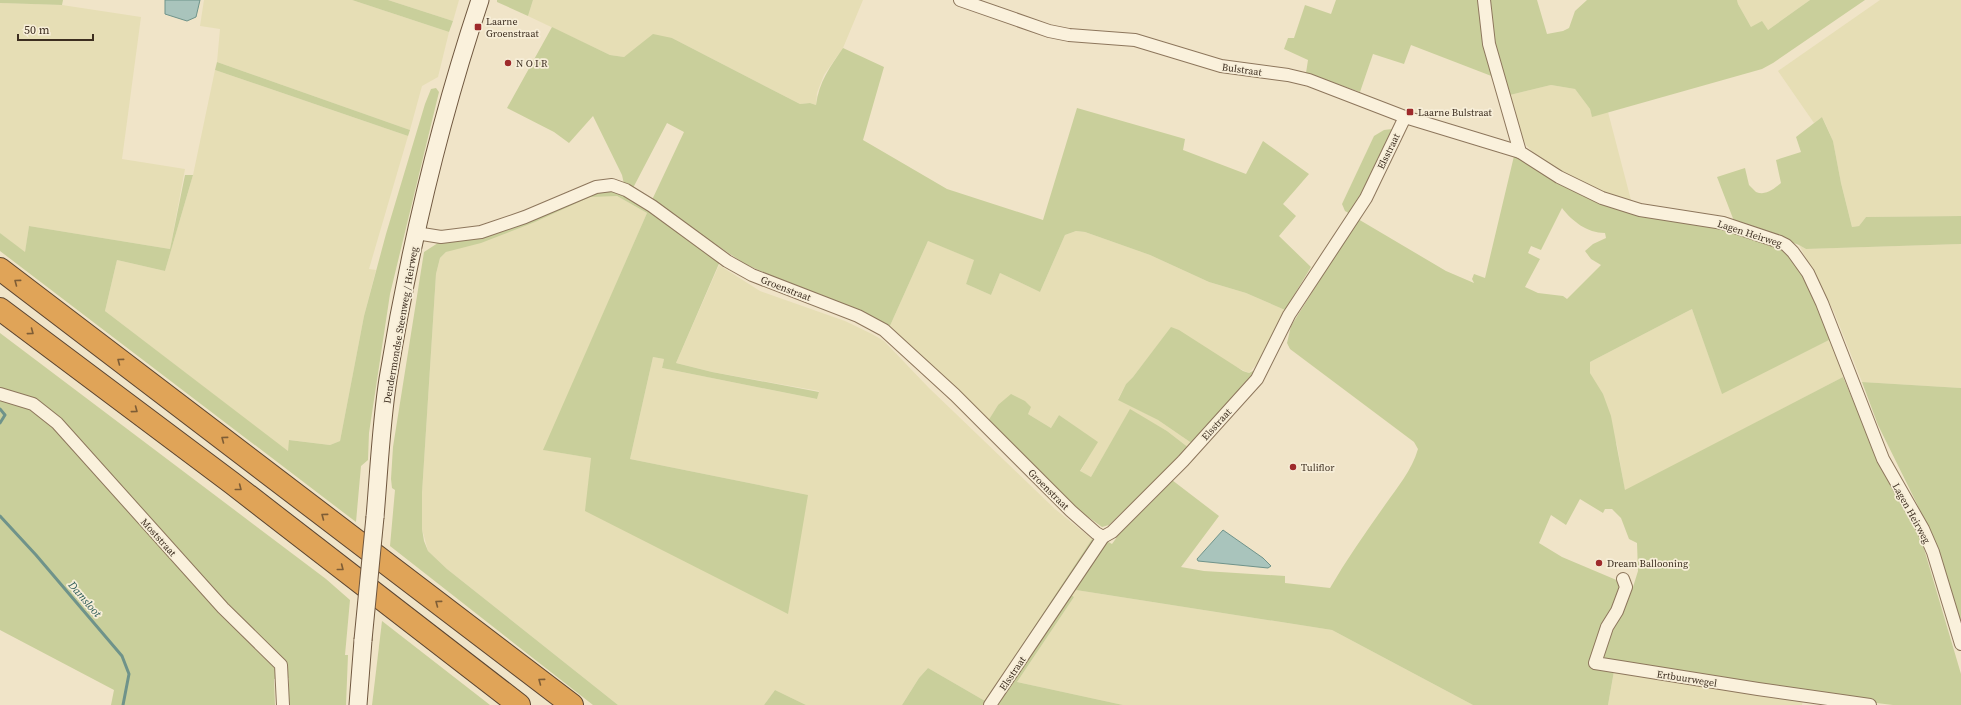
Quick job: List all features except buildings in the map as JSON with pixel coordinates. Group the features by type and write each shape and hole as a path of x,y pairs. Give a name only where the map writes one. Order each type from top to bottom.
{"highway":[{"path":"0,269 572,705"},
{"path":"0,309 232,483 519,705"}],"main road":[{"name":"Dendermondse Steenweg / Heirweg","path":"358,705 388,380 416,233 434,154 480,0"}],"street":[{"name":"Bulstraat","path":"960,0 1069,35 1135,40 1221,66 1288,75 1309,80 1405,117 1520,152"},
{"path":"1484,0 1489,44 1520,152"},
{"name":"Elsstraat","path":"990,705 1103,536 1112,532 1183,461 1257,379 1288,315 1366,198 1405,117"},
{"name":"Lagen Heirweg","path":"1520,152 1558,177 1602,198 1640,210 1724,223 1780,242 1786,245 1793,252 1808,273 1822,303 1883,459 1923,529 1933,552 1961,644"},
{"name":"Groenstraat","path":"416,233 441,237 481,232 525,217 596,187 612,185 626,190 652,206 727,261 752,275 858,316 884,330 956,395 1072,511 1096,533 1103,536"},
{"name":"Moststraat","path":"0,394 33,404 57,423 223,608 281,665 283,705"},
{"name":"Ertbuurwegel","path":"1623,580 1626,588 1617,611 1607,627 1594,663 1758,690 1870,705"}],"shaded area":[{"path":"204,0 352,0 449,32 438,77 422,86 410,130 217,62 220,29 200,26"},
{"path":"388,0 459,0 453,21"},
{"path":"533,0 863,0 843,48 824,75 817,93 816,105 810,103 800,104 672,38 639,47 624,57 610,55 528,16"},
{"path":"1737,0 1810,0 1768,30 1751,27"},
{"path":"1880,0 1961,0 1961,216 1866,217 1859,226 1852,227 1841,183 1833,141 1826,125 1822,117 1814,123 1778,71"},
{"path":"0,3 62,5 141,17 122,159 185,169 170,249 29,226 25,253 0,233"},
{"path":"215,70 408,136 369,269 376,270 364,316 340,441 330,445 290,440 288,452 105,311 117,260 165,271 193,175"},
{"path":"1551,85 1575,89 1590,109 1592,116 1608,112 1632,204 1569,177 1538,158 1526,145 1520,132 1510,95"},
{"path":"599,195 617,196 647,213 544,450 808,495 630,459 653,357 664,359 662,368 817,399 819,391 712,372 676,363 719,265 760,291 845,321 872,334 884,341 929,388 1055,509 1092,539 985,701 928,668 919,678 902,705 806,705 775,690 764,705 618,705 447,569 428,551 422,529 422,493 436,274 440,258 446,252 590,197"},
{"path":"1076,231 1085,232 1150,255 1209,282 1246,293 1285,310 1262,358 1249,373 1234,366 1171,328 1126,384 1118,399 1158,420 1193,444 1189,448 1167,431 1130,410 1091,477 1080,472 1097,442 1059,415 1051,428 1028,414 998,405 988,421 889,328 928,241 975,260 966,284 991,295 1000,273 1040,292 1065,235"},
{"path":"1961,244 1961,388 1862,382 1834,312 1799,245 1806,249"},
{"path":"1692,309 1722,393 1831,339 1843,377 1625,491 1617,445 1590,373 1590,362"},
{"path":"1076,590 1332,630 1473,705 1123,705 1017,682 1074,597 1070,594"},
{"path":"1614,671 1803,700 1802,705 1608,705"}],"green space":[{"path":"0,0 63,0 62,5 0,3"},
{"path":"352,0 388,0 453,21 449,32"},
{"path":"497,0 533,0 528,16 497,2"},
{"path":"1336,0 1480,0 1494,77 1411,45 1404,64 1373,54 1360,92 1306,73 1308,60 1284,49 1288,38 1294,38 1305,5 1331,14"},
{"path":"1490,0 1537,0 1547,34 1563,31 1569,28 1575,11 1587,0 1737,0 1751,27 1762,21 1768,30 1810,0 1865,0 1762,69 1592,117 1590,109 1575,89 1551,85 1510,95 1496,48"},
{"path":"552,27 610,55 624,57 653,34 672,38 800,104 810,103 816,105 822,82 843,48 884,67 863,140 947,189 1043,220 1077,108 1185,139 1183,150 1246,174 1263,141 1309,174 1283,204 1296,216 1279,236 1311,267 1285,310 1246,293 1209,282 1150,255 1085,232 1076,231 1065,235 1040,292 1000,273 991,295 966,284 974,260 928,241 889,328 745,264 652,200 684,132 667,123 633,188 624,184 622,175 593,116 569,143 554,132 507,108"},
{"path":"217,62 410,130 408,136 215,70"},
{"path":"436,88 439,92 390,294 369,433 368,460 361,466 356,522 0,251 0,233 25,252 29,226 170,249 185,175 193,175 165,271 117,260 105,311 288,451 289,440 330,445 340,441 364,316 386,234 425,104 431,89"},
{"path":"1822,117 1833,141 1841,183 1852,227 1859,226 1866,217 1961,216 1961,244 1806,249 1734,221 1717,177 1745,168 1749,185 1756,192 1763,193 1773,190 1781,183 1776,160 1801,152 1796,137"},
{"path":"1392,129 1392,134 1352,215 1345,211 1342,204 1374,136 1384,130"},
{"path":"1514,156 1548,176 1698,224 1738,232 1782,248 1792,257 1802,274 1831,339 1722,394 1692,309 1590,362 1590,373 1603,394 1611,416 1625,490 1843,377 1882,468 1922,542 1961,674 1961,705 1893,705 1614,671 1608,705 1473,705 1332,630 1076,590 1070,594 1074,597 1017,682 1123,705 996,705 1105,540 1112,544 1117,537 1114,534 1172,480 1219,516 1181,567 1204,571 1285,576 1285,583 1330,588 1404,478 1418,449 1414,442 1290,349 1287,343 1291,326 1358,219 1446,271 1474,283 1472,279 1474,274 1485,278","holes":["1562,208 1575,222 1586,229 1605,233 1606,238 1593,244 1585,251 1591,259 1601,265 1567,299 1563,296 1538,293 1525,287 1540,259 1528,253 1531,246 1541,250","1580,499 1603,513 1605,509 1612,509 1621,518 1629,539 1637,543 1638,571 1633,587 1562,557 1539,543 1551,515 1566,525"]},
{"path":"598,190 621,192 721,259 676,363 712,372 819,392 817,399 662,368 664,359 653,357 630,459 808,495 788,614 585,511 591,458 543,450 647,213 617,196 590,197 535,222 481,243 446,252 440,258 436,274 422,493 422,529 424,541 428,551 447,569 618,705 593,705 390,546 395,490 392,488 391,479 393,447 424,252 441,241"},
{"path":"1171,327 1179,330 1243,371 1249,373 1253,371 1253,375 1193,444 1158,420 1118,400 1126,384"},
{"path":"0,333 326,579 350,600 345,655 348,655 346,705 288,705 289,678 274,679 275,705 111,705 114,690 0,630"},
{"path":"1862,382 1961,388 1961,625 1944,571 1917,504 1878,425"},
{"path":"1011,394 1025,401 1031,407 1028,414 1051,428 1059,415 1098,442 1080,471 1091,477 1130,409 1167,431 1189,448 1109,525 1102,527 1076,508 988,421 998,405"},
{"path":"1092,539 1097,541 986,705 902,705 919,678 928,668 985,701"},
{"path":"382,621 490,705 372,705"},
{"path":"775,690 806,705 764,705"}],"water":[{"path":"165,0 200,0 196,17 187,21 165,14"},
{"path":"1223,530 1263,558 1271,566 1268,568 1198,561 1197,559"}],"waterway":[{"name":"Damsloot","path":"0,409 5,415 0,423"},
{"name":"Damsloot","path":"0,516 36,555 122,656 129,674 123,705"}],"place":[{"name":"Laarne Groenstraat","path":"478,27"},
{"name":"N O I R","path":"508,63"},
{"name":"Laarne Bulstraat","path":"1410,112"},
{"name":"Tuliflor","path":"1293,467"},
{"name":"Dream Ballooning","path":"1599,563"}]}
